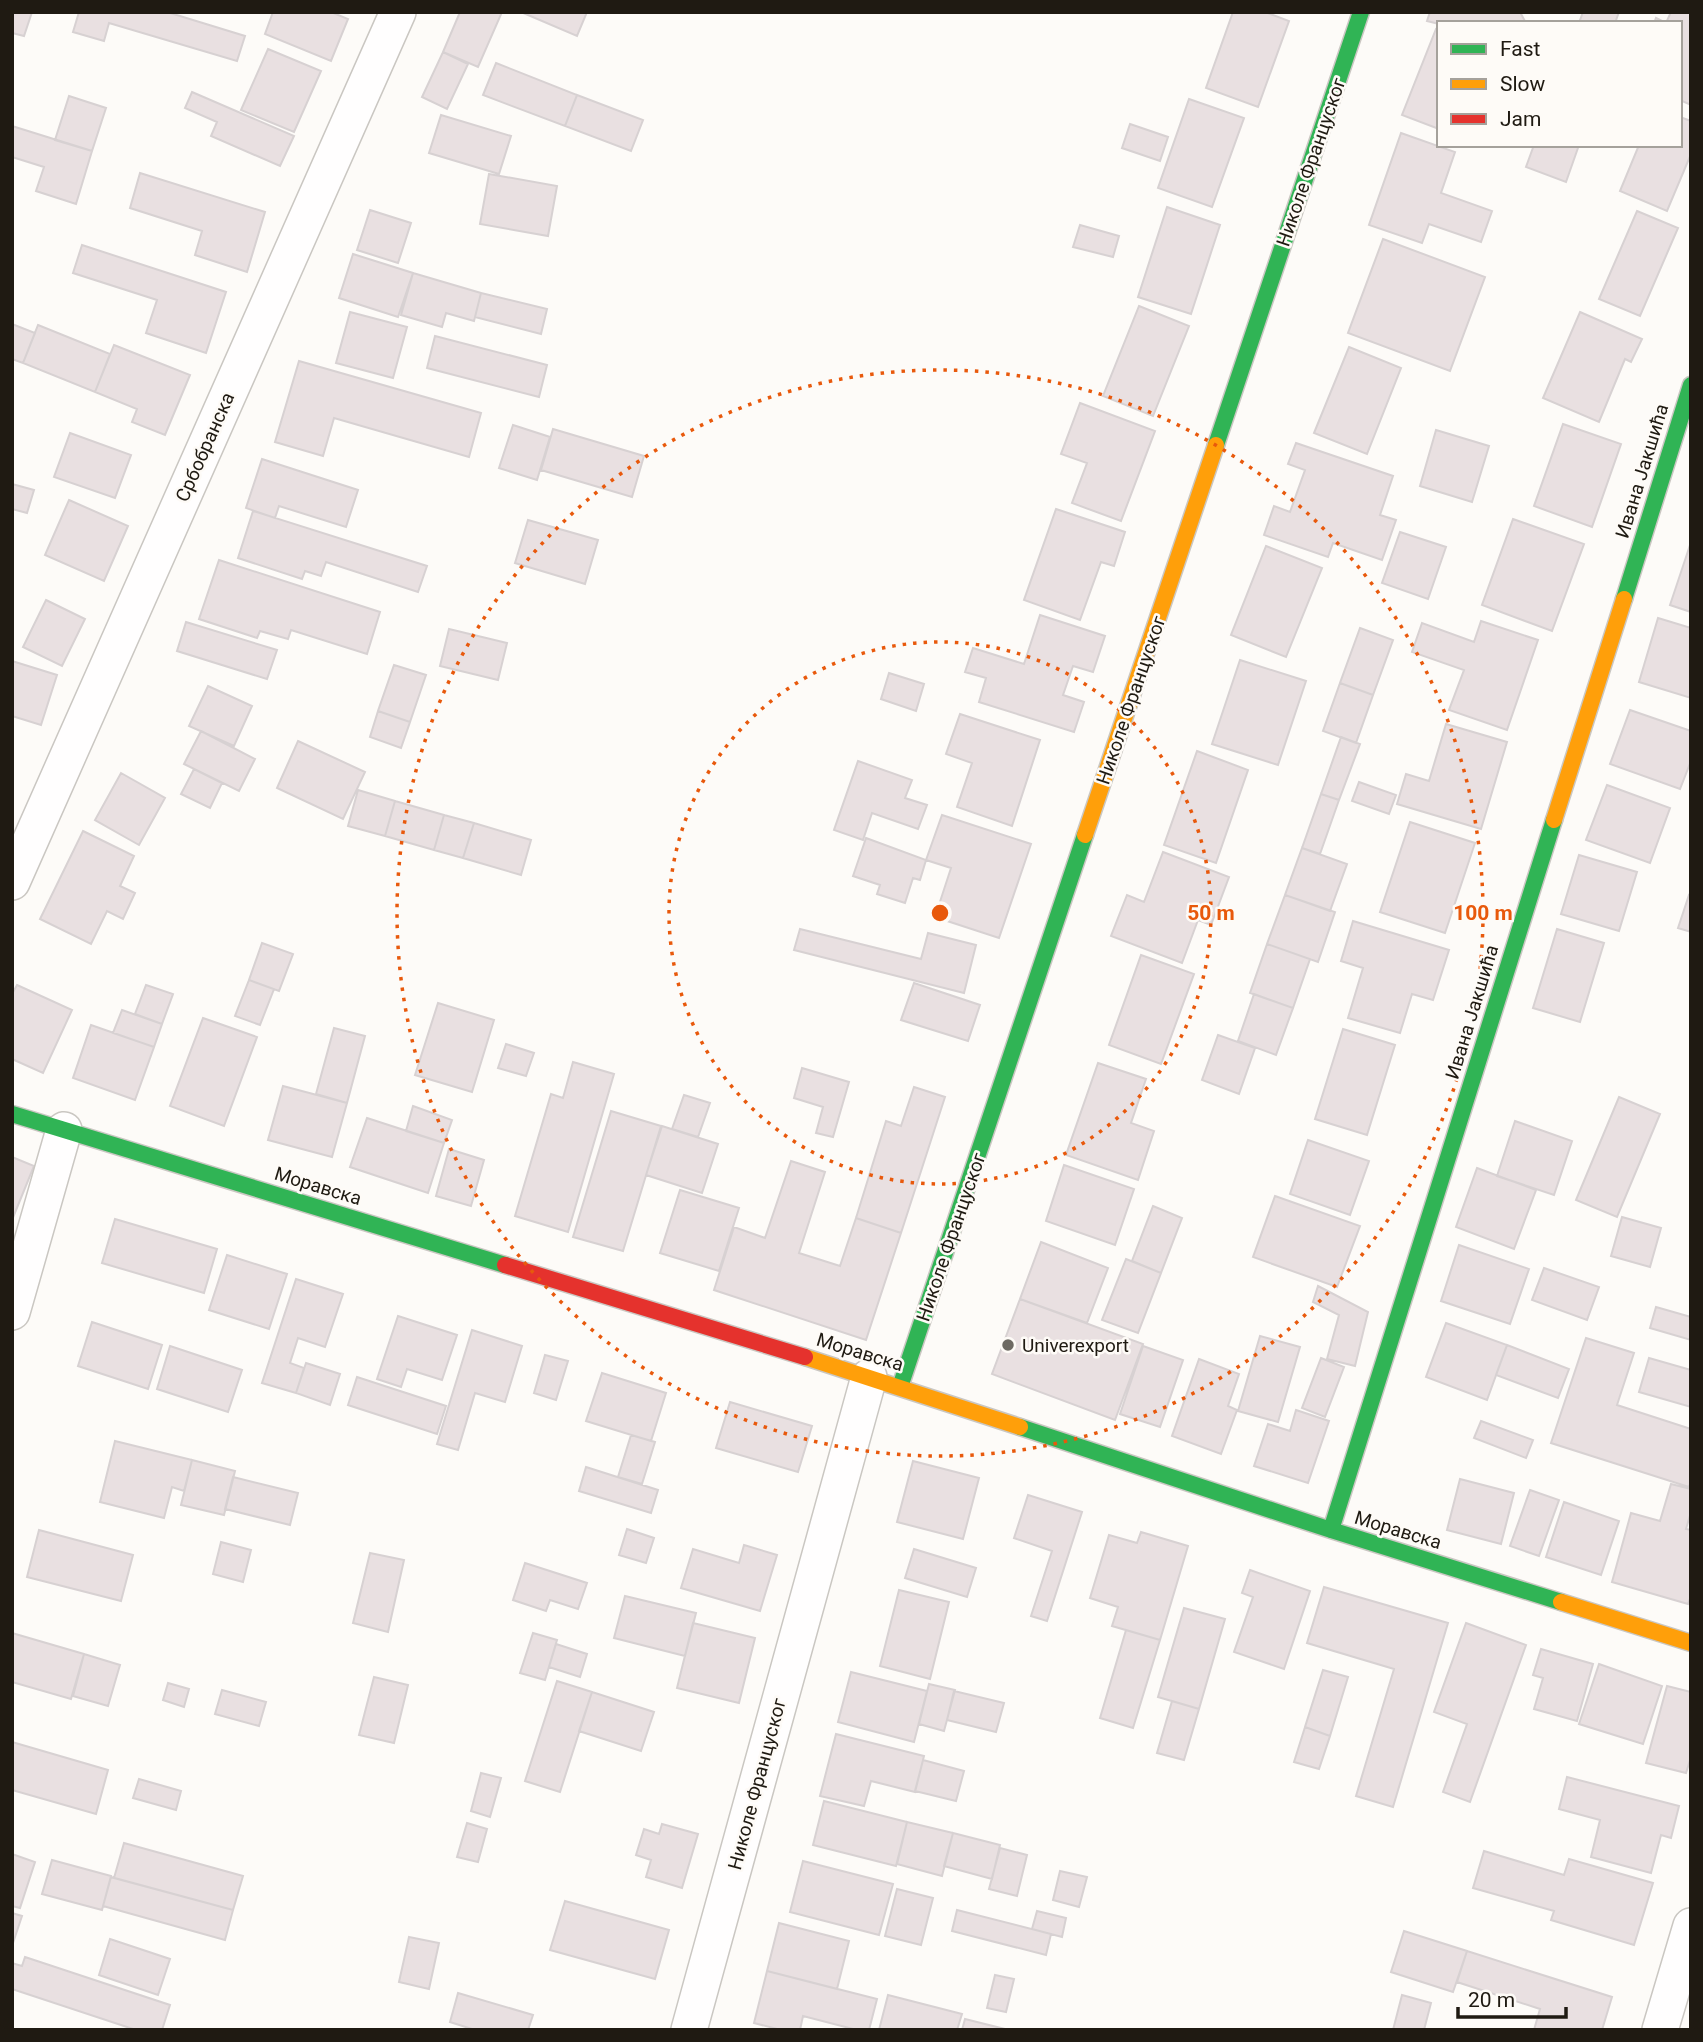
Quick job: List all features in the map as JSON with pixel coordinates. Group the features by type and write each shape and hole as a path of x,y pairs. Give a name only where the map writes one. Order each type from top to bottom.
{"street":[{"name":"Србобранска","path":"12,882 398,12"},
{"name":"Николе Француског","path":"689,2030 885,1382 1361,12"},
{"name":"Ивана Јакшића","path":"1331,1530 1691,385"},
{"name":"Моравска","path":"12,1114 885,1382 1331,1530 1691,1643"},
{"path":"12,1312 64,1130"},
{"path":"1660,2030 1691,1926"}],"building":[{"path":"12,12 32,12 24,36 12,33"},
{"path":"79,12 167,12 245,36 237,61 109,23 104,41 73,32"},
{"path":"273,12 331,12 348,19 331,61 265,34"},
{"path":"460,12 502,12 478,67 443,52"},
{"path":"521,12 587,12 577,36"},
{"path":"1233,12 1265,12 1289,21 1258,107 1206,88"},
{"path":"1430,12 1520,12 1525,21 1437,21 1437,24 1427,21"},
{"path":"1583,12 1619,12 1616,21 1580,21"},
{"path":"1671,12 1691,12 1691,105 1682,101 1682,21 1667,21"},
{"path":"1436,29 1437,29 1437,128 1402,115"},
{"path":"268,49 321,71 294,132 241,110"},
{"path":"443,52 468,64 447,109 422,97"},
{"path":"496,63 577,95 565,126 483,95"},
{"path":"192,92 294,136 280,166 211,136 217,122 185,108"},
{"path":"577,95 643,120 631,151 565,126"},
{"path":"69,96 106,108 92,151 55,140"},
{"path":"1189,99 1244,118 1212,207 1158,188"},
{"path":"441,115 511,136 499,174 429,153"},
{"path":"1682,118 1691,121 1691,154 1667,211 1620,191 1638,147 1682,147"},
{"path":"1130,124 1168,137 1160,161 1122,148"},
{"path":"12,126 92,151 76,204 36,191 44,167 12,157"},
{"path":"1401,133 1455,152 1441,193 1492,211 1481,242 1429,224 1422,243 1369,225"},
{"path":"1533,147 1578,147 1566,182 1526,167"},
{"path":"140,173 265,212 247,272 195,255 202,231 130,208"},
{"path":"489,174 557,186 548,236 480,224"},
{"path":"1167,207 1220,225 1191,314 1138,297"},
{"path":"370,210 411,223 398,263 357,250"},
{"path":"1637,211 1678,228 1640,316 1599,299"},
{"path":"1080,225 1119,236 1113,257 1073,247"},
{"path":"1383,239 1485,277 1450,371 1348,333"},
{"path":"82,245 226,292 206,353 146,333 157,300 73,273"},
{"path":"353,254 413,273 398,317 339,298"},
{"path":"413,273 481,293 474,321 446,313 442,327 401,315"},
{"path":"481,293 547,309 541,334 475,317"},
{"path":"1139,306 1189,326 1153,416 1103,396"},
{"path":"350,312 407,327 393,378 336,363"},
{"path":"1580,312 1642,339 1631,362 1625,359 1599,422 1543,398"},
{"path":"12,324 35,333 23,363 12,359"},
{"path":"38,325 110,354 95,392 23,363"},
{"path":"435,336 547,365 539,397 427,368"},
{"path":"114,345 190,375 165,435 132,422 137,409 95,392"},
{"path":"1349,347 1401,368 1367,454 1314,433"},
{"path":"299,361 481,413 469,457 334,418 323,456 275,442"},
{"path":"1080,403 1155,431 1121,521 1072,503 1087,463 1061,454"},
{"path":"1563,424 1621,444 1592,527 1534,506"},
{"path":"513,425 550,437 537,480 499,468"},
{"path":"553,429 644,456 632,497 541,470"},
{"path":"1436,430 1489,446 1472,502 1420,486"},
{"path":"70,433 131,455 115,498 54,477"},
{"path":"1296,443 1393,476 1380,515 1396,520 1382,560 1333,543 1328,557 1264,535 1274,506 1290,512 1305,470 1288,464"},
{"path":"262,459 358,490 346,527 279,506 275,518 246,508"},
{"path":"12,484 34,490 27,513 12,509"},
{"path":"69,500 128,526 104,581 45,555"},
{"path":"1056,509 1125,532 1114,566 1101,562 1080,620 1024,600"},
{"path":"253,511 427,566 418,592 326,562 321,576 305,571 302,579 238,558"},
{"path":"1513,519 1584,544 1552,631 1482,605"},
{"path":"528,520 598,540 585,584 515,563"},
{"path":"1400,532 1446,547 1428,599 1382,583"},
{"path":"1266,546 1322,568 1286,657 1231,635"},
{"path":"1691,546 1691,612 1670,605"},
{"path":"219,560 380,612 367,654 291,630 288,639 260,631 257,638 199,619"},
{"path":"46,600 85,619 62,666 23,647"},
{"path":"1040,615 1105,636 1093,672 1073,666 1063,695 1084,702 1074,732 979,702 986,678 965,672 973,648 1024,664"},
{"path":"1658,618 1691,628 1691,698 1639,682"},
{"path":"1481,621 1538,640 1507,730 1449,710 1464,670 1412,652 1422,623 1474,642"},
{"path":"186,622 277,650 267,679 177,651"},
{"path":"1360,628 1393,640 1373,695 1340,683"},
{"path":"449,629 507,643 498,680 440,666"},
{"path":"1240,660 1306,681 1278,765 1212,744"},
{"path":"12,661 57,675 41,725 12,716"},
{"path":"394,665 426,675 410,722 378,711"},
{"path":"889,673 924,684 916,711 881,699"},
{"path":"1340,683 1373,695 1356,743 1323,731"},
{"path":"208,686 252,706 234,746 189,726"},
{"path":"1630,710 1691,731 1691,761 1680,789 1610,764"},
{"path":"378,711 410,722 401,748 370,737"},
{"path":"960,714 1040,740 1012,826 957,807 972,763 946,754"},
{"path":"1446,724 1507,742 1481,829 1397,804 1406,774 1429,781"},
{"path":"201,731 255,759 239,791 184,764"},
{"path":"1341,737 1360,744 1339,800 1321,794"},
{"path":"298,741 365,772 343,819 277,788"},
{"path":"1197,751 1248,770 1216,863 1164,845"},
{"path":"858,761 912,780 905,798 927,805 918,829 872,813 863,840 834,830"},
{"path":"194,769 222,783 210,808 181,794"},
{"path":"121,773 165,798 139,845 95,820"},
{"path":"1359,782 1396,795 1389,814 1352,801"},
{"path":"1607,785 1670,808 1650,863 1586,840"},
{"path":"358,790 395,801 385,836 348,826"},
{"path":"1321,794 1339,800 1320,854 1302,848"},
{"path":"395,801 444,815 434,850 385,836"},
{"path":"444,815 474,823 463,858 434,850"},
{"path":"942,815 1031,844 999,938 935,917 951,868 926,860"},
{"path":"1410,822 1475,843 1445,933 1380,912"},
{"path":"474,823 531,840 521,875 463,858"},
{"path":"83,831 134,856 120,886 135,893 123,919 107,911 91,944 40,919"},
{"path":"866,838 926,860 920,880 913,878 905,903 877,894 880,885 853,876"},
{"path":"1302,848 1347,864 1330,911 1285,895"},
{"path":"1163,852 1229,877 1211,925 1198,920 1182,963 1111,936 1127,895 1144,902"},
{"path":"1579,855 1637,872 1619,931 1561,914"},
{"path":"1285,895 1335,912 1318,962 1267,944"},
{"path":"1689,895 1691,896 1691,932 1678,928"},
{"path":"1353,921 1449,950 1433,1000 1412,994 1400,1033 1348,1018 1363,968 1341,961"},
{"path":"800,929 921,959 928,933 976,945 964,993 794,950"},
{"path":"1557,929 1604,943 1580,1022 1533,1008"},
{"path":"262,943 293,954 279,991 249,980"},
{"path":"1267,944 1310,959 1293,1008 1250,993"},
{"path":"1141,955 1194,974 1161,1064 1109,1045"},
{"path":"249,980 274,989 260,1025 235,1016"},
{"path":"914,983 980,1005 968,1041 901,1020"},
{"path":"17,985 72,1010 43,1073 12,1059 12,994"},
{"path":"146,985 173,994 162,1024 135,1014"},
{"path":"1254,994 1293,1008 1276,1055 1238,1041"},
{"path":"438,1003 494,1020 472,1092 415,1075"},
{"path":"122,1010 162,1024 154,1047 113,1033"},
{"path":"203,1018 257,1037 224,1126 170,1106"},
{"path":"91,1025 154,1047 135,1100 73,1078"},
{"path":"334,1028 365,1036 347,1103 316,1094"},
{"path":"1343,1029 1395,1045 1367,1135 1315,1119"},
{"path":"1218,1035 1255,1048 1239,1094 1202,1080"},
{"path":"506,1044 534,1053 526,1076 498,1068"},
{"path":"573,1062 614,1074 568,1232 515,1216 551,1094 563,1098"},
{"path":"1098,1063 1146,1079 1131,1123 1154,1131 1138,1180 1066,1155"},
{"path":"802,1068 849,1082 833,1137 816,1133 823,1107 794,1098"},
{"path":"283,1086 347,1103 332,1157 268,1140"},
{"path":"914,1087 945,1097 901,1233 856,1218 886,1121 901,1126"},
{"path":"684,1095 710,1103 698,1137 672,1129"},
{"path":"1619,1097 1660,1114 1617,1217 1576,1200"},
{"path":"413,1106 452,1120 444,1143 406,1131"},
{"path":"611,1111 661,1126 623,1251 573,1237"},
{"path":"367,1118 444,1143 428,1193 350,1167"},
{"path":"1515,1121 1572,1141 1554,1195 1497,1176"},
{"path":"662,1126 718,1144 702,1193 646,1175"},
{"path":"1308,1140 1369,1161 1350,1215 1290,1194"},
{"path":"449,1149 484,1160 471,1206 436,1196"},
{"path":"12,1157 34,1166 12,1220"},
{"path":"791,1161 825,1172 799,1253 840,1266 856,1218 901,1233 866,1340 714,1290 734,1227 765,1238"},
{"path":"1064,1165 1134,1189 1115,1245 1046,1221"},
{"path":"1477,1168 1536,1190 1514,1249 1456,1227"},
{"path":"680,1190 739,1208 719,1271 660,1253"},
{"path":"1275,1196 1360,1226 1337,1287 1253,1257"},
{"path":"1153,1206 1182,1218 1161,1273 1132,1261"},
{"path":"1622,1217 1661,1228 1650,1267 1611,1256"},
{"path":"115,1219 217,1249 204,1293 102,1263"},
{"path":"1041,1242 1108,1268 1087,1323 1020,1299"},
{"path":"1459,1245 1529,1269 1510,1324 1441,1301"},
{"path":"227,1255 287,1274 269,1329 209,1310"},
{"path":"1126,1259 1161,1273 1138,1333 1102,1320"},
{"path":"1544,1268 1599,1287 1587,1320 1532,1300"},
{"path":"296,1279 343,1294 325,1347 298,1338 290,1363 304,1368 296,1393 262,1383"},
{"path":"1318,1286 1368,1312 1355,1366 1327,1359 1339,1315 1313,1302"},
{"path":"1020,1299 1143,1344 1115,1420 992,1374"},
{"path":"1656,1307 1691,1317 1691,1340 1650,1328"},
{"path":"398,1316 457,1335 442,1380 407,1369 401,1387 377,1379"},
{"path":"92,1322 162,1345 148,1389 78,1366"},
{"path":"1446,1323 1507,1345 1487,1400 1426,1377"},
{"path":"472,1330 522,1346 505,1402 475,1393 458,1450 437,1444"},
{"path":"1260,1336 1300,1347 1278,1422 1238,1411"},
{"path":"1586,1338 1634,1353 1617,1405 1691,1429 1689,1487 1551,1443"},
{"path":"1507,1345 1569,1369 1558,1398 1496,1375"},
{"path":"170,1346 242,1370 228,1412 157,1389"},
{"path":"1143,1346 1183,1360 1160,1427 1120,1414"},
{"path":"545,1355 568,1361 556,1400 534,1393"},
{"path":"1321,1358 1344,1367 1325,1417 1302,1408"},
{"path":"1649,1358 1691,1370 1691,1407 1639,1392"},
{"path":"1199,1359 1239,1374 1228,1406 1237,1410 1221,1454 1172,1436"},
{"path":"306,1363 340,1374 330,1405 296,1393"},
{"path":"602,1373 666,1393 651,1441 586,1421"},
{"path":"357,1377 446,1406 437,1434 348,1405"},
{"path":"730,1402 812,1426 798,1472 716,1448"},
{"path":"1296,1410 1329,1421 1308,1483 1254,1466 1268,1424 1290,1431"},
{"path":"1481,1421 1533,1440 1526,1458 1474,1438"},
{"path":"631,1435 655,1442 642,1484 618,1477"},
{"path":"115,1441 192,1460 184,1491 172,1487 164,1518 100,1502"},
{"path":"192,1460 235,1471 224,1515 181,1505"},
{"path":"913,1461 979,1478 963,1539 897,1522"},
{"path":"586,1467 658,1490 651,1513 579,1491"},
{"path":"233,1477 298,1493 290,1525 225,1509"},
{"path":"1460,1479 1514,1493 1501,1544 1447,1530"},
{"path":"1671,1484 1691,1489 1691,1512 1686,1529 1691,1530 1691,1596 1688,1604 1612,1582 1631,1513 1660,1521"},
{"path":"1530,1490 1559,1500 1539,1556 1510,1546"},
{"path":"1028,1495 1082,1512 1047,1621 1031,1616 1052,1551 1014,1538"},
{"path":"1564,1502 1619,1521 1601,1575 1546,1557"},
{"path":"627,1529 654,1538 646,1563 619,1555"},
{"path":"39,1530 133,1555 121,1601 27,1577"},
{"path":"1141,1532 1188,1546 1160,1640 1112,1626 1118,1607 1090,1598 1109,1535 1137,1543"},
{"path":"221,1542 251,1550 243,1582 213,1574"},
{"path":"744,1545 777,1555 760,1611 681,1588 693,1549 739,1563"},
{"path":"914,1549 976,1568 967,1597 905,1578"},
{"path":"370,1553 404,1560 388,1632 353,1623"},
{"path":"525,1563 587,1583 578,1609 550,1600 546,1611 513,1600"},
{"path":"1250,1570 1310,1591 1284,1669 1234,1652 1253,1597 1242,1593"},
{"path":"1324,1587 1448,1623 1393,1807 1356,1796 1394,1669 1307,1643"},
{"path":"899,1590 949,1602 930,1679 880,1666"},
{"path":"625,1596 696,1613 685,1656 614,1638"},
{"path":"1184,1608 1225,1619 1199,1709 1158,1697"},
{"path":"693,1623 755,1638 739,1703 677,1688"},
{"path":"1466,1623 1526,1645 1470,1802 1443,1792 1467,1724 1434,1712"},
{"path":"1126,1630 1160,1640 1133,1728 1100,1718"},
{"path":"12,1633 84,1654 71,1699 12,1682"},
{"path":"533,1633 557,1640 545,1680 520,1673"},
{"path":"556,1644 587,1654 580,1677 549,1667"},
{"path":"1541,1649 1593,1664 1577,1721 1534,1709 1543,1678 1533,1675"},
{"path":"84,1654 120,1665 108,1706 73,1696"},
{"path":"1599,1664 1662,1686 1643,1744 1579,1724"},
{"path":"1323,1670 1348,1677 1330,1736 1305,1727"},
{"path":"851,1672 927,1691 914,1742 838,1722"},
{"path":"374,1677 408,1685 394,1743 359,1735"},
{"path":"557,1681 592,1692 560,1792 525,1781"},
{"path":"168,1683 189,1689 184,1707 163,1700"},
{"path":"929,1684 955,1690 944,1731 919,1724"},
{"path":"1667,1686 1691,1692 1691,1757 1686,1773 1646,1763"},
{"path":"222,1690 266,1702 259,1726 215,1714"},
{"path":"954,1691 1004,1703 996,1732 947,1720"},
{"path":"592,1692 654,1712 641,1751 579,1731"},
{"path":"1172,1701 1199,1709 1184,1760 1157,1753"},
{"path":"1305,1727 1330,1736 1319,1769 1294,1762"},
{"path":"836,1734 924,1756 915,1792 871,1781 864,1806 820,1796"},
{"path":"12,1742 108,1770 96,1814 12,1790"},
{"path":"923,1760 964,1771 956,1801 915,1791"},
{"path":"481,1773 501,1778 490,1817 471,1811"},
{"path":"1567,1777 1679,1806 1671,1838 1661,1835 1651,1873 1591,1857 1600,1820 1559,1809"},
{"path":"139,1779 181,1791 176,1810 133,1798"},
{"path":"824,1801 907,1822 896,1866 813,1845"},
{"path":"907,1822 953,1833 942,1876 897,1864"},
{"path":"467,1823 487,1829 478,1862 457,1857"},
{"path":"662,1824 698,1834 682,1888 646,1877 651,1860 636,1855 644,1829 659,1834"},
{"path":"953,1833 1000,1845 992,1879 944,1866"},
{"path":"124,1843 243,1876 233,1910 114,1878"},
{"path":"1000,1848 1027,1855 1017,1896 989,1889"},
{"path":"1484,1851 1564,1875 1569,1859 1653,1883 1634,1945 1551,1920 1554,1911 1473,1888"},
{"path":"12,1854 35,1862 20,1908 12,1906"},
{"path":"52,1860 111,1876 102,1910 42,1894"},
{"path":"803,1861 893,1884 879,1935 790,1912"},
{"path":"1060,1871 1087,1877 1079,1907 1053,1900"},
{"path":"111,1877 233,1910 225,1940 103,1906"},
{"path":"897,1889 933,1898 921,1945 885,1936"},
{"path":"565,1901 669,1930 655,1979 550,1950"},
{"path":"957,1910 1051,1934 1046,1955 952,1931"},
{"path":"1037,1911 1066,1918 1062,1937 1032,1929"},
{"path":"12,1913 22,1916 12,1946"},
{"path":"779,1923 849,1941 837,1989 767,1971"},
{"path":"1404,1931 1467,1951 1453,1992 1391,1972"},
{"path":"409,1937 439,1943 429,1989 399,1982"},
{"path":"110,1939 170,1959 158,1995 99,1975"},
{"path":"1467,1951 1612,1997 1602,2030 1534,2030 1540,2009 1457,1982"},
{"path":"25,1957 170,2005 162,2030 136,2030 12,1989 12,1963 22,1966"},
{"path":"767,1971 877,1999 869,2030 857,2030 803,2016 800,2030 781,2030 754,2023"},
{"path":"995,1975 1014,1979 1006,2012 987,2008"},
{"path":"458,1993 533,2015 528,2030 475,2030 450,2022"},
{"path":"888,1995 962,2014 957,2030 879,2030"},
{"path":"1402,1995 1431,2003 1424,2030 1393,2030"},
{"path":"965,2019 1009,2030 962,2030"}],"traffic: fast":[{"path":"1216,445 1361,12"},
{"path":"1624,599 1691,385"},
{"path":"1331,1530 1554,820"},
{"path":"900,1387 1085,835"},
{"path":"12,1114 505,1265"},
{"path":"1020,1427 1331,1530 1561,1602"}],"traffic: slow":[{"path":"1085,835 1216,445"},
{"path":"1554,820 1624,599"},
{"path":"805,1357 1020,1427"},
{"path":"1561,1602 1691,1643"}],"traffic: jam":[{"path":"505,1265 805,1357"}],"place":[{"name":"Univerexport","path":"1008,1345"}]}
